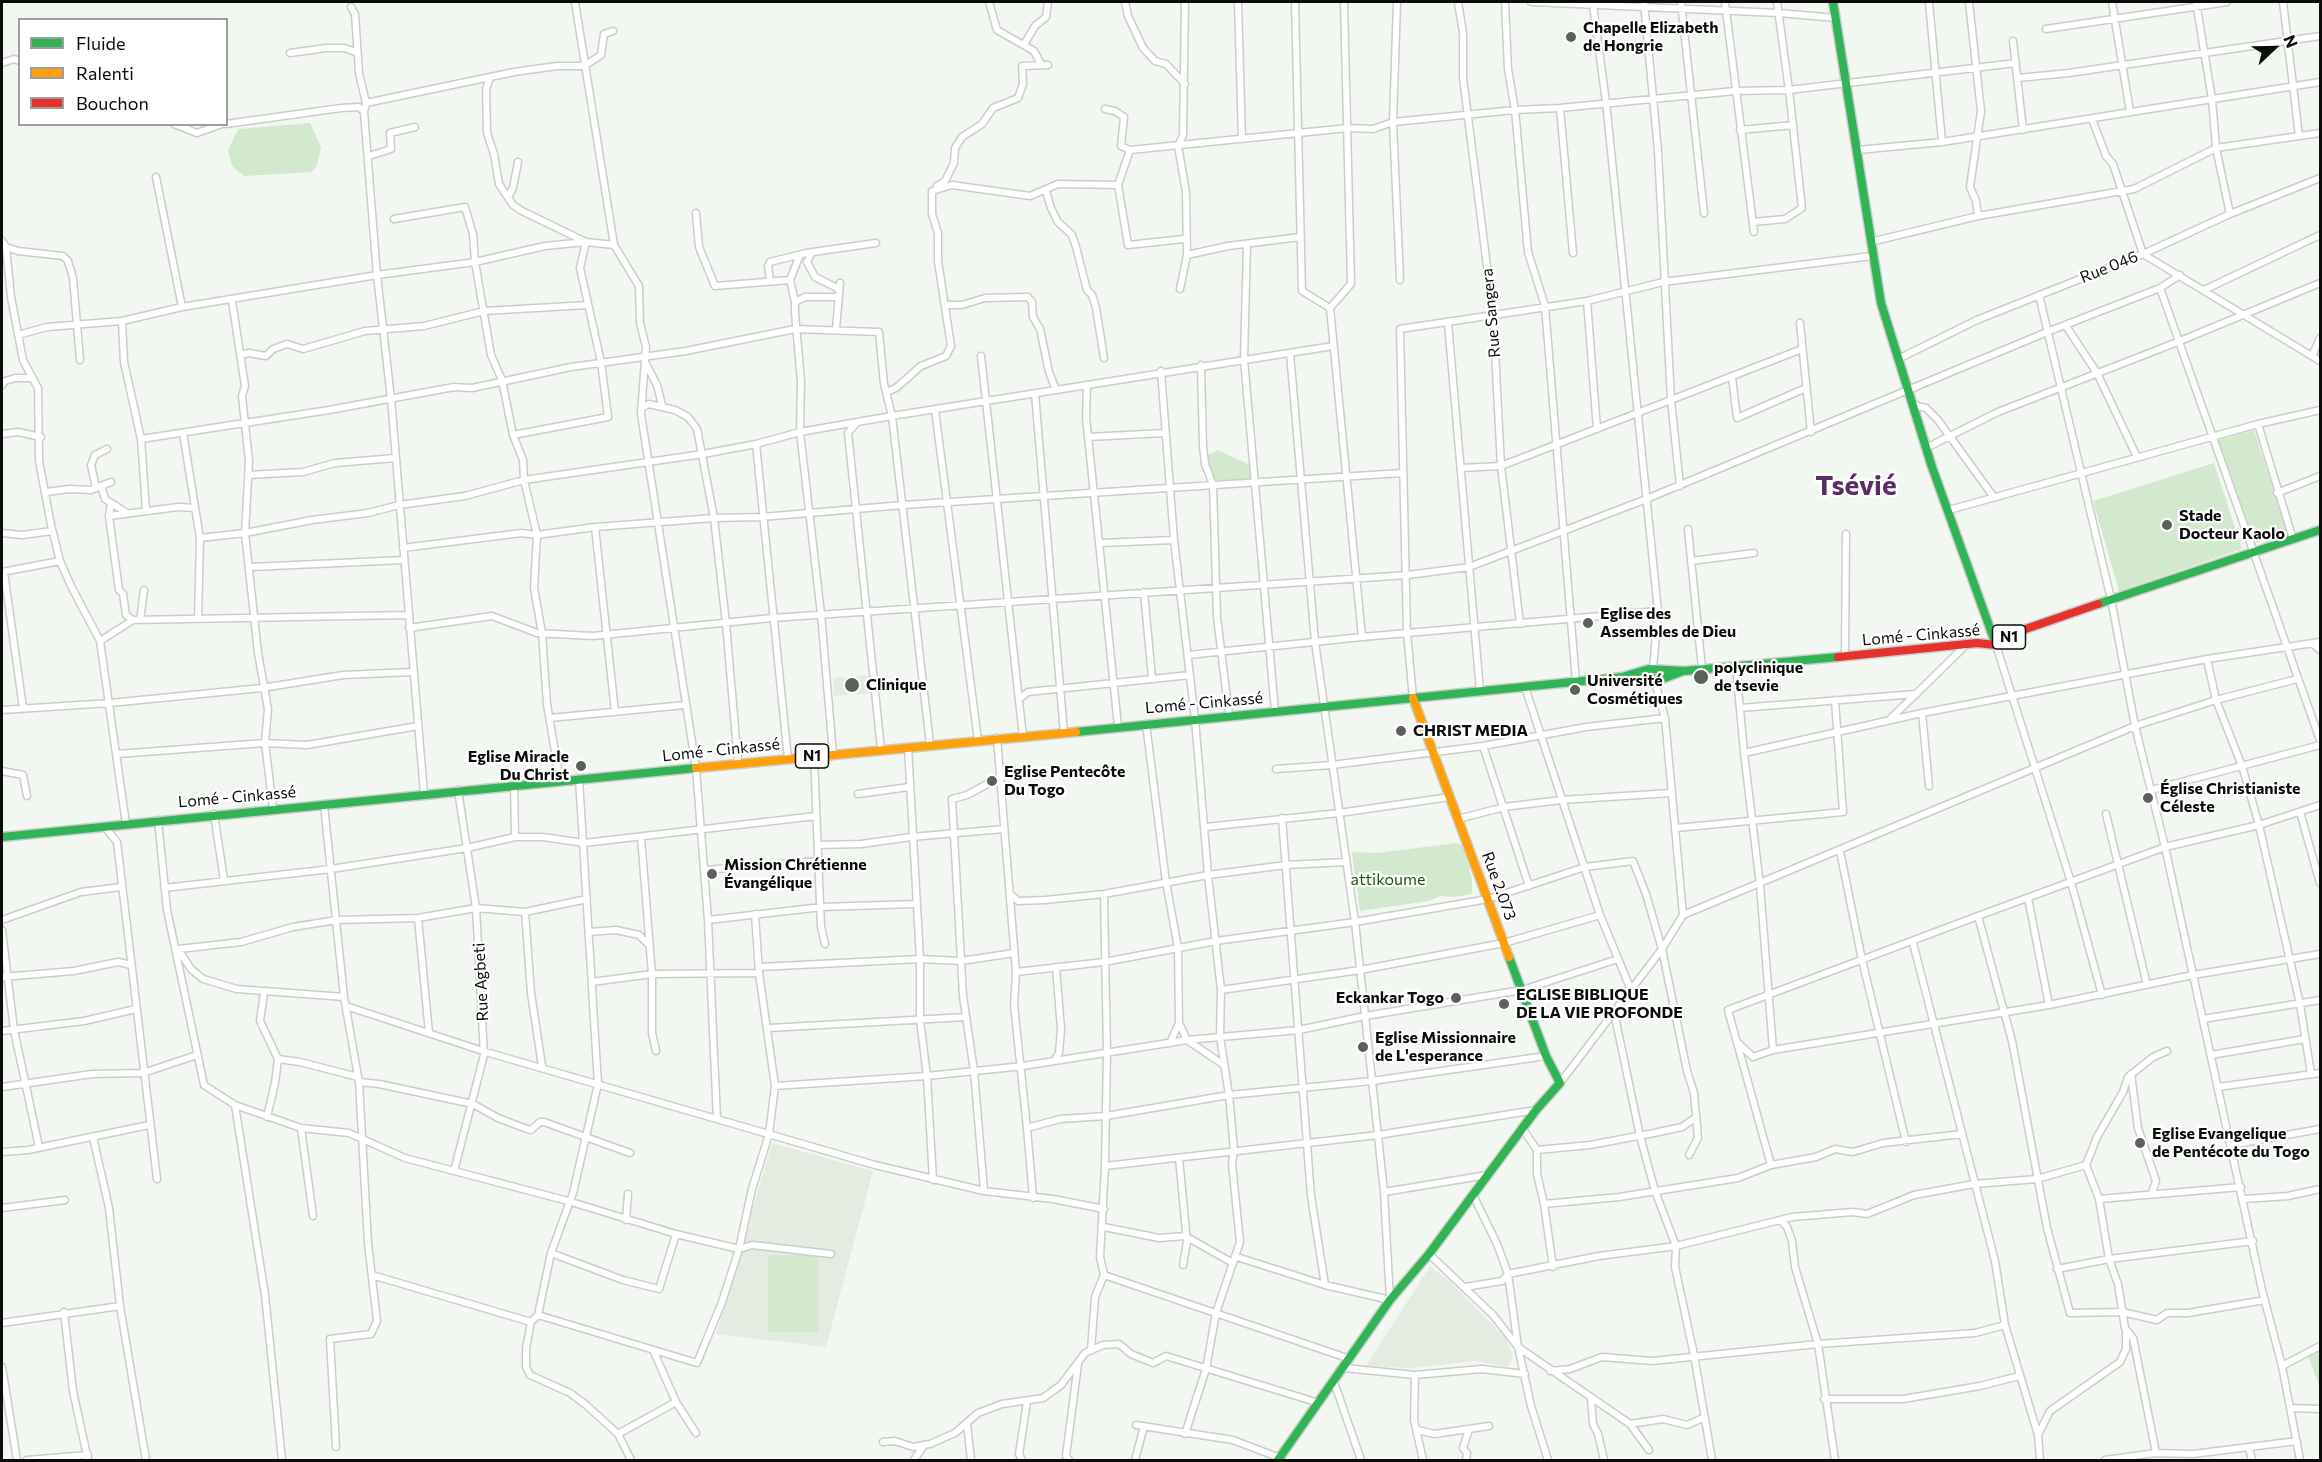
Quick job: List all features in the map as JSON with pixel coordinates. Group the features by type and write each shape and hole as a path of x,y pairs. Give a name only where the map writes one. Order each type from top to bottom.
{"main road":[{"path":"1833,2 1881,303 1926,448 1996,645"},
{"name":"Lomé - Cinkassé","path":"2,837 273,808 324,805 1229,715 1324,708 1576,682 1663,668 1702,669 1977,643 1996,645 2014,633 2320,530"},
{"name":"Lomé - Cinkassé","path":"1622,676 1658,679 1684,670"},
{"name":"Rue 2.073","path":"1413,698 1546,1056 1560,1083"},
{"path":"1279,1459 1390,1299 1429,1254 1522,1128 1560,1083"}],"street":[{"path":"575,2 614,245 639,286 640,323 646,360 657,385 662,405"},
{"path":"886,392 896,388 921,366 949,353 951,346 938,261 938,233 930,198 932,191 945,181 954,163 955,148 962,137 982,124 993,108 1018,98 1023,84 1022,66 1044,64 1025,43 997,30 989,2"},
{"path":"1025,43 1035,26 1046,17 1048,2"},
{"path":"1125,2 1128,16 1143,48 1155,61 1166,64 1185,84"},
{"path":"1180,289 1186,255 1184,239 1186,192 1178,146 1183,135 1185,2"},
{"path":"1238,2 1242,139"},
{"path":"1295,2 1302,291 1329,308"},
{"path":"1344,2 1351,284 1329,308 1358,578 1362,637"},
{"path":"1397,2 1393,122 1400,280"},
{"name":"Rue Sangera","path":"1458,2 1462,33 1463,78 1493,314 1501,466 1520,624"},
{"path":"1505,2 1508,69 1515,110 1528,252 1545,306 1576,682"},
{"path":"1531,2 1644,5 1836,18"},
{"path":"1681,2 1704,213"},
{"path":"1725,2 1755,232"},
{"path":"1753,222 1785,219 1802,208 1777,2"},
{"path":"1929,2 1942,142"},
{"path":"1969,2 1981,111 1970,187 1976,201 1978,216"},
{"path":"2112,2 2130,112"},
{"path":"2046,29 2115,20 2196,4 2227,2"},
{"path":"2283,2 2299,136"},
{"path":"2196,4 2212,99 2216,148 2230,214"},
{"path":"1593,5 1605,102 1644,500 1658,611 1653,669"},
{"path":"1644,5 1663,239 1663,282 1671,400 1680,486"},
{"path":"351,7 355,14 356,52 366,103 364,112 377,274 391,399 407,615 424,794"},
{"path":"366,103 556,66 584,66 601,55 604,34 613,30"},
{"path":"2018,78 2320,36"},
{"path":"2013,40 2023,129"},
{"path":"290,53 326,48 344,48 356,52"},
{"path":"2,63 18,60"},
{"path":"1105,109 1115,111 1124,117 1121,146 1130,150 1298,135 1348,128 1373,129 1393,122 1515,110 1560,108 1735,91 1789,90 2016,63"},
{"path":"490,78 486,89 487,133 494,154 498,184 513,205 522,211 586,242"},
{"path":"1858,150 1942,142 2320,82"},
{"path":"228,123 341,108 359,107 364,112"},
{"path":"1560,108 1573,254"},
{"path":"2092,118 2106,156 2113,164 2143,254 2320,361"},
{"path":"1740,130 1793,125"},
{"path":"179,126 197,133 218,126"},
{"path":"369,156 391,149 390,133 415,127"},
{"path":"1870,242 1978,216 2134,189 2216,148 2320,133"},
{"path":"1130,150 1118,185 1128,245 1184,239"},
{"path":"508,197 513,188 518,162"},
{"path":"156,177 182,307"},
{"name":"Rue 046","path":"1898,358 1977,320 2143,254 2230,214 2320,178"},
{"path":"932,191 952,185 1030,196 1058,184 1118,185"},
{"path":"1046,191 1058,222 1072,235 1087,290 1092,295 1096,308 1104,358"},
{"path":"394,219 465,207 473,234 475,262 491,355 502,381 513,435 523,460 524,480 537,535 534,588 542,633 550,718 560,781"},
{"path":"696,213 699,247 715,286 790,280"},
{"path":"2204,290 2320,235"},
{"path":"1186,255 1300,237"},
{"path":"18,334 47,327 122,321 182,307 232,301 377,274 475,262 520,250 586,242 614,245"},
{"path":"513,435 608,417 601,362 580,268 586,242"},
{"path":"770,280 770,262 803,258 811,254 876,243"},
{"path":"4,244 18,251 63,256 68,261 73,278 80,360"},
{"path":"4,244 23,360 38,388 41,437 39,461 52,531 60,561 100,641 111,703 126,824"},
{"path":"1246,244 1244,359 1275,711"},
{"path":"1413,698 1407,633 1408,575 1402,473 1400,329 1587,301 1663,282 1872,256"},
{"path":"803,258 790,280 795,302 795,329 801,382 800,432 821,614 833,754"},
{"path":"803,258 815,277 840,286 836,329"},
{"path":"409,628 492,616 526,631 607,634 821,614 1408,575 1469,567 1564,533 1680,486 2047,332 2160,288 2180,275"},
{"path":"1926,448 1998,412 2320,283"},
{"path":"2151,790 2320,742 2286,649 2256,553 2212,438 2160,288"},
{"path":"2039,295 2062,386 2127,675 2135,726 2165,848 2265,1300 2282,1366 2300,1461"},
{"path":"795,302 818,296 839,297"},
{"path":"945,305 962,305 985,298 1028,297 1032,302 1033,317 1040,328 1048,368 1056,390"},
{"path":"232,301 245,386 242,396 248,475 245,533 251,567 254,620 262,688 268,709 265,743 273,808"},
{"path":"1587,301 1597,429"},
{"path":"240,355 249,353 266,356 273,349 287,344 303,349 365,331 424,326 484,311 588,305"},
{"path":"122,321 124,362 141,439 146,510"},
{"path":"1448,323 1480,691"},
{"path":"1800,323 1810,432"},
{"path":"2066,326 2097,373 2137,457"},
{"path":"141,439 245,424 454,387 472,388 601,362 646,360 795,329 879,332 886,392 892,416 930,744"},
{"path":"2312,356 2320,338"},
{"path":"200,538 245,533 312,520 368,513 399,505 465,496 524,480 703,454 756,444 800,432 892,416 1035,394 1161,371 1333,346"},
{"path":"1461,468 1501,466 1802,349"},
{"path":"1104,1227 1159,1239 1185,1236 1234,1260 1325,1285 1390,1299 1384,1192 1355,922 1315,642 1312,581 1299,481 1290,352"},
{"path":"981,356 996,500 1010,601 1023,737"},
{"path":"646,360 641,408 672,627 696,768 708,920 717,1119"},
{"path":"1201,366 1203,446 1205,464 1213,485 1215,587 1229,715"},
{"path":"1161,371 1174,540 1195,719 1206,827 1208,875 1221,990 1220,1037 1229,1095 1234,1150 1232,1164 1240,1242 1216,1313 1206,1369 1185,1434"},
{"path":"1732,377 1737,418 1806,388"},
{"path":"2,385 4,381 15,378 32,378"},
{"path":"1087,385 1088,437 1118,726"},
{"path":"1035,394 1064,733"},
{"path":"641,408 649,404 662,405 688,417 697,429 714,518 738,763"},
{"path":"1913,405 1926,408 1950,436 1993,496"},
{"path":"935,410 948,502 958,606 978,740"},
{"path":"1949,510 2258,424 2320,410"},
{"path":"848,433 858,422"},
{"path":"2258,424 2277,493 2294,539"},
{"path":"839,425 848,433 881,749"},
{"path":"2,434 18,432 41,437"},
{"path":"183,433 200,538 198,619"},
{"path":"1088,437 1165,433"},
{"path":"756,444 788,759"},
{"path":"107,449 95,455 91,465 105,499 127,513"},
{"path":"248,475 303,472 335,463 395,458"},
{"path":"402,548 520,533 537,535 658,521 762,517 903,505 1043,498 1299,481 1347,475 1402,473"},
{"path":"2277,493 2320,476"},
{"path":"46,492 99,487 111,482"},
{"path":"111,503 109,516 119,590 123,594 126,615 136,620 254,620 407,615"},
{"path":"109,516 178,507 195,508"},
{"path":"595,527 615,712"},
{"path":"1688,529 1702,669"},
{"path":"2,533 22,535 52,531"},
{"path":"1845,656 1846,534"},
{"path":"1100,543 1174,540"},
{"path":"1691,561 1754,553"},
{"path":"251,567 404,560"},
{"path":"23,708 3,572 60,561"},
{"path":"100,641 136,620 144,590"},
{"path":"1144,592 1152,678"},
{"path":"1188,656 1362,637 1658,611"},
{"path":"1744,753 1922,713 2207,659 2286,649 2320,642"},
{"path":"2312,644 2320,650"},
{"path":"1890,720 1965,645"},
{"path":"1996,645 2071,882 2102,995"},
{"path":"1655,655 1663,668"},
{"path":"2207,659 2216,700 2242,766 2259,825 2300,1004 2311,1074"},
{"path":"1736,666 1760,885 1773,1050"},
{"path":"2,710 111,703 262,688 344,675 412,672"},
{"path":"1019,699 1028,692 1190,675"},
{"path":"1658,679 1665,718 1683,915"},
{"path":"1560,1083 1662,948 1683,915 1760,885 2135,726 2216,700 2297,679"},
{"path":"1525,687 1600,915 1631,990"},
{"path":"1740,708 1916,694"},
{"path":"1676,828 1843,812 1834,700"},
{"path":"550,718 685,705"},
{"path":"1922,713 1929,786"},
{"path":"1276,769 1332,765 1483,746 1541,735 1665,718"},
{"path":"1146,723 1166,882 1178,948 1179,1023 1170,1043"},
{"path":"117,754 265,743 307,745 418,726"},
{"path":"997,738 1016,972 1014,1005 1023,1066 1033,1198"},
{"path":"1483,746 1529,885"},
{"path":"908,747 911,837 920,959 920,1020 927,1077 933,1180"},
{"path":"814,756 822,907 821,927 825,944"},
{"path":"2,771 23,774 27,796"},
{"path":"984,1191 974,1071 961,961 952,800 967,795 1000,777"},
{"path":"579,779 598,1084 573,1192 551,1253 538,1315 531,1322 526,1348 526,1367 530,1375 570,1393 618,1434 631,1461"},
{"path":"514,785 515,837"},
{"path":"858,794 909,787"},
{"name":"Rue Agbeti","path":"454,1171 473,1104 484,1051 476,908 458,790"},
{"path":"1458,819 1504,807 1561,800 1671,793"},
{"path":"1206,827 1339,813 1450,797"},
{"path":"324,805 344,997 358,1079 377,1321 375,1331 371,1334 330,1339 336,1447"},
{"path":"1771,1166 1728,1010 2165,848 2259,825 2320,805"},
{"path":"2300,812 2320,883"},
{"path":"214,814 224,880"},
{"path":"2106,814 2120,864 2147,985"},
{"path":"164,888 332,869 467,848 515,837 543,837 584,843 816,816"},
{"path":"1282,818 1309,1142 1311,1196 1325,1285"},
{"path":"158,820 164,888 204,1085 235,1105 301,1128 362,1137 405,1158 568,1201 676,1234 739,1249 752,1245 831,1254"},
{"path":"104,826 117,842 157,1179"},
{"path":"818,845 861,844 1004,829"},
{"path":"641,837 652,974 652,1033 656,1051"},
{"path":"1840,851 1862,960 1906,1142"},
{"path":"704,870 819,861"},
{"path":"1016,972 1104,962 1216,941 1290,929 1355,922 1488,899 1585,867 1633,861 1646,894 1662,948 1687,1071 1694,1092 1698,1138 1689,1155"},
{"path":"1009,893 1018,901 1104,894 1208,875 1286,865 1346,862"},
{"path":"2,920 81,892 121,887"},
{"path":"1091,1350 1095,1297 1104,1275 1100,1257 1104,1227 1107,1052 1104,894"},
{"path":"2028,898 2049,1005"},
{"path":"177,949 241,942 292,927 337,920 418,918 476,908 525,912 587,899"},
{"path":"708,920 822,907 915,904"},
{"path":"525,912 531,993 542,1066"},
{"path":"538,1315 654,1352 697,1363 722,1302 739,1249 752,1189 769,1134 776,1086 759,970 755,914"},
{"path":"1221,990 1360,970 1504,943 1600,915"},
{"path":"1978,916 2012,1041 2037,1179 2057,1269 2070,1313 2122,1312 2157,1320 2167,1313 2187,1313 2265,1300"},
{"path":"418,918 429,1033"},
{"path":"2,930 14,1030 39,1147"},
{"path":"589,932 616,930 639,935 650,946"},
{"path":"1913,943 1995,1261 2005,1325 2038,1435 2040,1461"},
{"path":"177,949 191,969 203,978 237,989 264,993 344,997"},
{"path":"592,982 652,974 709,973 920,959 961,961 1014,953"},
{"path":"1738,1043 1752,1057 1773,1050 2049,1005 2193,975 2320,954"},
{"path":"776,1086 927,1077 1023,1066 1188,1040 1299,1030 1365,1016 1522,990 1618,959"},
{"path":"2,977 74,971 118,962 131,965"},
{"path":"1054,1061 1059,1053 1061,1029 1056,967"},
{"path":"264,993 260,1021 278,1059 267,1117"},
{"path":"2203,1019 2320,1000"},
{"path":"346,1006 484,1051 933,1180 984,1191 1053,1199 1104,1209"},
{"path":"2,1031 84,1022 136,1009"},
{"path":"1614,1012 1640,1136 1655,1191 1676,1246 1675,1267 1694,1355 1712,1461"},
{"path":"769,1028 966,1017"},
{"path":"1179,1023 1188,1040 1224,1065"},
{"path":"2211,1055 2305,1039"},
{"path":"2038,1435 2050,1411 2120,1362 2125,1355 2128,1341 2118,1284 2109,1259 2099,1199 2086,1165 2097,1137 2131,1074 2153,1057 2167,1051"},
{"path":"2,1087 92,1074 143,1073 197,1055"},
{"path":"1027,1128 1060,1119 1106,1116 1229,1095 1372,1081 1546,1056"},
{"path":"278,1059 300,1062 358,1079 473,1104 498,1118 531,1130 540,1122 544,1122 580,1136 587,1135 608,1147 630,1153"},
{"path":"2218,1086 2320,1073"},
{"path":"2131,1074 2138,1128 2156,1180 2152,1193"},
{"path":"235,1105 265,1296 282,1461"},
{"path":"1105,1166 1378,1135 1536,1110"},
{"path":"1537,1150 1590,1145 1640,1136 1682,1127 1695,1118"},
{"path":"2,1152 149,1125"},
{"path":"301,1128 313,1216"},
{"path":"1522,1128 1537,1150 1537,1174 1544,1204 1553,1267"},
{"path":"2231,1146 2320,1128"},
{"path":"1544,1204 1655,1191 1738,1178 1771,1166 1816,1157 1835,1149 1854,1152 1883,1143 1962,1134"},
{"path":"93,1137 109,1208 120,1306 146,1461"},
{"path":"1179,1158 1187,1242 1183,1265"},
{"path":"1465,1287 1502,1281 1508,1274 1553,1267 1599,1256 1676,1246 1781,1220 1837,1213 1867,1214 1914,1196 1974,1184 2037,1179 2086,1165"},
{"path":"1384,1192 1487,1175"},
{"path":"2099,1199 2241,1187"},
{"path":"2244,1199 2288,1196 2320,1189"},
{"path":"626,1220 628,1194"},
{"path":"1473,1195 1497,1244 1508,1274 1518,1347 1533,1414 1548,1461"},
{"path":"2,1208 65,1200"},
{"path":"1781,1220 1787,1227 1792,1241 1797,1274 1818,1344 1834,1461"},
{"path":"551,1253 623,1280 659,1289 676,1234"},
{"path":"2057,1269 2109,1259 2253,1241"},
{"path":"1429,1254 1493,1315 1518,1347 1630,1424 1649,1450"},
{"path":"372,1275 531,1322"},
{"path":"1104,1275 1350,1359"},
{"path":"2,1323 63,1312 120,1306"},
{"path":"27,1461 88,1458 73,1391 63,1312"},
{"path":"1550,1371 1570,1369 1602,1357 1652,1361 1818,1344 1975,1333 2005,1325"},
{"path":"2125,1328 2133,1338 2156,1453"},
{"path":"883,1442 895,1441 913,1447 924,1445 956,1433 978,1413 1002,1404 1036,1401 1054,1392 1085,1353 1103,1344 1119,1344 1131,1354 1153,1363 1166,1356 1319,1403"},
{"path":"2282,1366 2320,1346"},
{"path":"654,1352 676,1402 696,1433"},
{"path":"1069,1461 1066,1456 1078,1364"},
{"path":"2,1367 17,1461"},
{"path":"1344,1368 1415,1375 1482,1369 1525,1374"},
{"path":"1415,1375 1414,1420 1423,1461"},
{"path":"1824,1399 1903,1399 1980,1386 2019,1376"},
{"path":"1334,1382 1361,1461"},
{"path":"1591,1399 1593,1424 1598,1434 1604,1461"},
{"path":"618,1434 676,1402"},
{"path":"1022,1461 1019,1454 1027,1402"},
{"path":"2291,1408 2320,1409"},
{"path":"1630,1424 1663,1419 1687,1425 1705,1417"},
{"path":"967,1424 971,1461"},
{"path":"1136,1425 1233,1440 1279,1459"},
{"path":"1136,1461 1144,1426"},
{"path":"1418,1430 1434,1434 1489,1426"},
{"path":"1466,1461 1467,1453 1463,1448 1469,1429"},
{"path":"2105,1461 2156,1453 2193,1454 2297,1441"},
{"path":"914,1461 924,1445"},
{"path":"2249,1448 2252,1461"}],"shaded area":[{"name":"Clinique","path":"870,675 872,693 834,696 833,678"},
{"path":"772,1143 873,1171 826,1347 716,1334"},
{"path":"1430,1266 1447,1279 1506,1338 1513,1357 1508,1367 1476,1361 1410,1368 1366,1366"}],"green space":[{"path":"310,123 321,147 317,165 312,172 244,176 232,166 228,150 238,129"},
{"path":"2254,430 2287,532 2254,544 2218,440"},
{"path":"1218,450 1252,466 1251,482 1220,483 1207,469 1206,456"},
{"name":"Stade Docteur Kaolo","path":"2214,463 2242,549 2119,591 2093,501"},
{"name":"attikoume","path":"1457,843 1462,846 1465,853 1472,879 1472,894 1454,897 1440,896 1429,901 1360,911 1352,852 1377,853"},
{"path":"768,1255 818,1255 818,1332 768,1332"},
{"path":"2320,1346 2320,1388 2307,1353"}],"traffic: fast":[{"path":"1833,2 1881,303 1932,467 1996,645"},
{"path":"2098,604 2320,530"},
{"path":"1076,732 1622,677 1649,669 1684,671 1838,657"},
{"path":"1629,677 1662,679 1683,671"},
{"path":"2,837 696,768"},
{"path":"1278,1460 1390,1300 1429,1254 1536,1110 1560,1083 1546,1056 1509,957"}],"traffic: slow":[{"path":"1413,698 1509,957"},
{"path":"696,768 1076,732"}],"traffic: jam":[{"path":"1838,657 1977,643 1996,645 2014,633 2098,604"}],"place":[{"name":"Chapelle Elizabeth de Hongrie","path":"1571,37"},
{"name":"Stade Docteur Kaolo","path":"2167,525"},
{"name":"Eglise des Assembles de Dieu","path":"1588,623"},
{"name":"polyclinique de tsevie","path":"1701,677"},
{"name":"Clinique","path":"852,685"},
{"name":"Université Cosmétiques","path":"1575,690"},
{"name":"CHRIST MEDIA","path":"1401,731"},
{"name":"Eglise Miracle Du Christ","path":"581,766"},
{"name":"Eglise Pentecôte Du Togo","path":"992,781"},
{"name":"Église Christianiste Céleste","path":"2148,798"},
{"name":"Mission Chrétienne Évangélique","path":"712,874"},
{"name":"Eckankar Togo","path":"1456,998"},
{"name":"EGLISE BIBLIQUE DE LA VIE PROFONDE","path":"1504,1004"},
{"name":"Eglise Missionnaire de L'esperance","path":"1363,1047"},
{"name":"Eglise Evangelique de Pentécote du Togo","path":"2140,1143"}],"district":[{"name":"Tsévié","path":"1856,486"}]}
